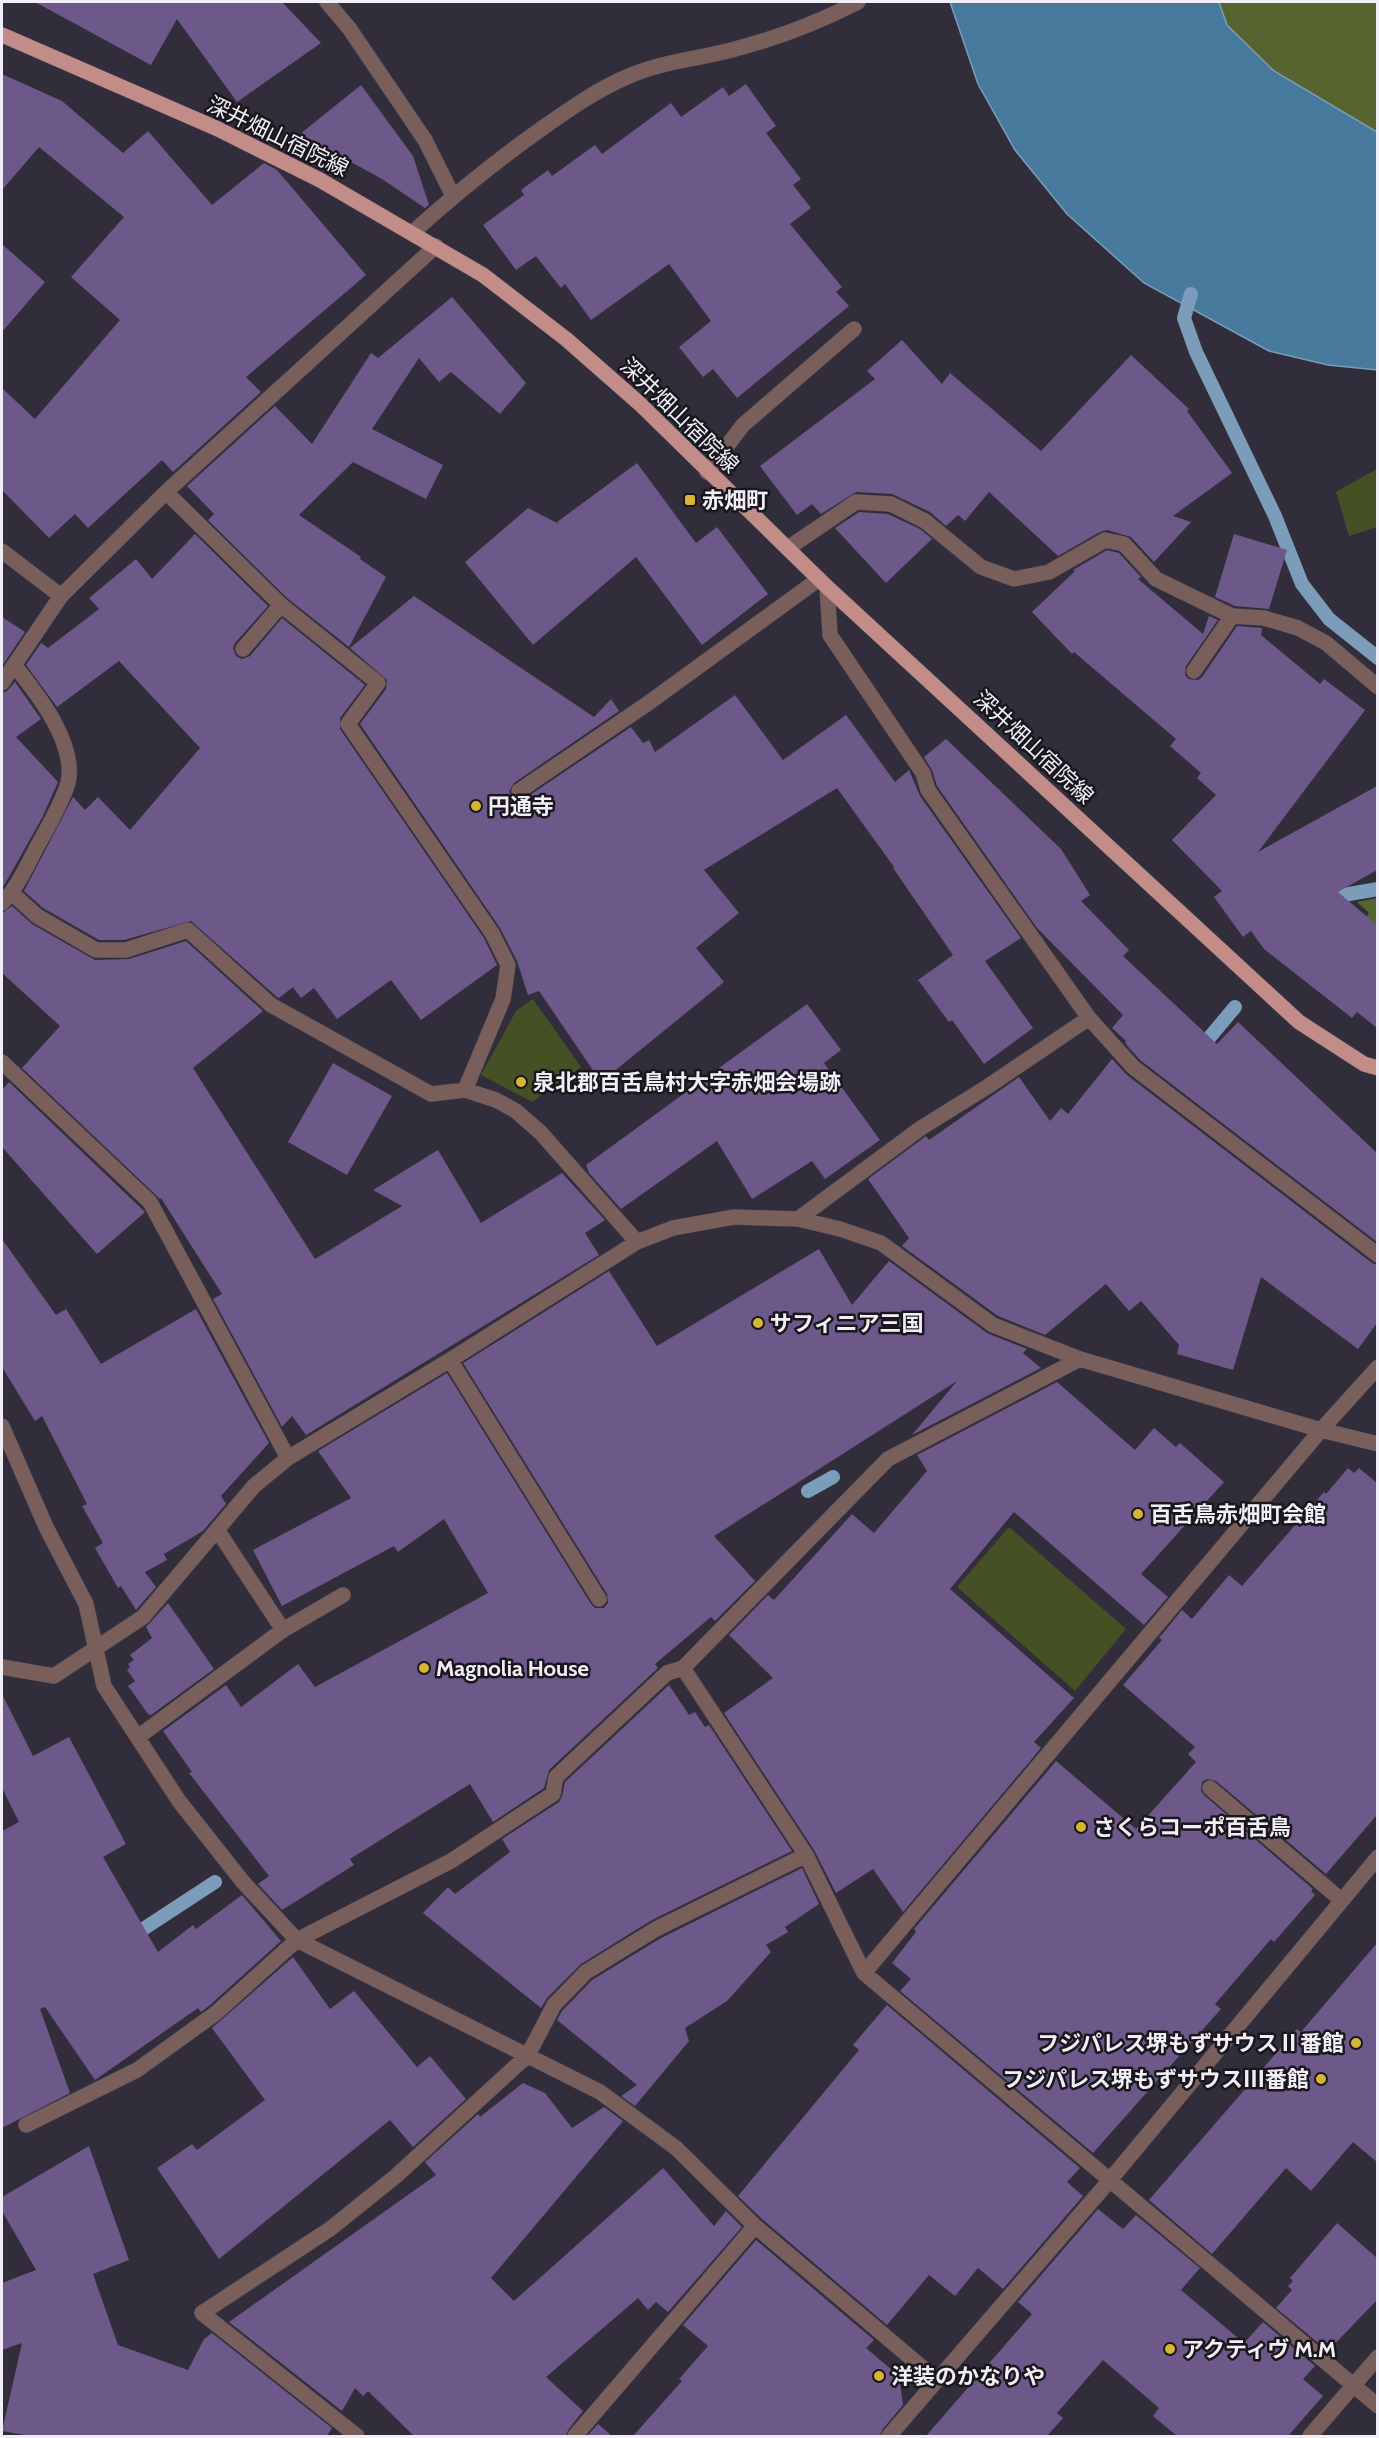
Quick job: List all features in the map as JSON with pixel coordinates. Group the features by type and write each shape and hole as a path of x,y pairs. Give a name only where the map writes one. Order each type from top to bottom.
{"main road":[{"name":"深井畑山宿院線","path":"2,35 218,129 320,180 483,275 566,339 640,404 823,583 1299,1022 1364,1064 1377,1068"}],"street":[{"path":"327,2 349,28 425,140 453,196"},
{"path":"412,232 507,153 584,99 631,75 683,60 734,50 785,34 831,8 858,2"},
{"path":"2,683 61,596 166,492 436,246"},
{"path":"707,472 743,424 854,329"},
{"path":"166,492 281,605 378,683 348,724 492,933 508,965 503,999 465,1090"},
{"path":"789,548 856,502 891,504 925,521 981,567 1014,579 1049,572 1105,540 1124,544 1156,579 1232,616 1264,618 1298,628 1326,643 1377,687"},
{"path":"2,551 61,596"},
{"path":"519,791 823,583 830,635 923,773 927,790 1089,1018 1133,1067 1377,1255"},
{"path":"243,649 281,605"},
{"path":"1194,670 1232,616"},
{"path":"14,665 46,708 60,735 68,758 68,782 43,836 7,898 96,950 126,950 188,930 271,1005 431,1094 465,1090 496,1100 525,1119 542,1134 637,1242"},
{"path":"798,1219 921,1128 987,1088 1089,1018"},
{"path":"2,1062 150,1202 288,1458"},
{"path":"2,1667 54,1676 143,1617 218,1531 254,1485 288,1458 450,1360 637,1242 673,1228 734,1217 798,1219 840,1229 881,1244 993,1325 1080,1359 1321,1430 1377,1444"},
{"path":"26,2125 137,2070 216,2013 297,1940 451,1861 554,1794 556,1777 667,1673 683,1668 888,1460 1080,1359"},
{"path":"450,1360 599,1599"},
{"path":"864,1973 1377,1366"},
{"path":"2,1426 45,1527 86,1604 104,1686 179,1801 243,1882 297,1940 600,2092 676,2148 755,2226 936,2380"},
{"path":"218,1531 283,1630"},
{"path":"138,1737 283,1630 343,1595"},
{"path":"683,1668 806,1855 864,1973 1377,2406"},
{"path":"1210,1788 1341,1900"},
{"path":"357,2436 202,2313 330,2229 396,2176 528,2055 554,2006 586,1972 656,1929 806,1855"},
{"path":"889,2436 1110,2180 1377,1857"},
{"path":"575,2436 755,2226"},
{"path":"1310,2436 1377,2357"}],"green space":[{"path":"1219,2 1377,2 1377,132 1274,71 1227,25"},
{"path":"1377,469 1377,527 1349,536 1336,492"},
{"path":"1377,898 1377,950 1354,932 1369,913 1357,902"},
{"path":"533,999 581,1067 532,1102 481,1075 516,1011"},
{"path":"1009,1527 1126,1629 1075,1691 957,1587"}],"water":[{"path":"950,2 1219,2 1227,25 1274,71 1377,132 1377,370 1328,365 1269,351 1144,283 1067,214 1015,150 978,84"}],"building":[{"path":"35,2 282,2 321,43 237,102 177,19 151,65"},
{"path":"2,74 62,101 123,153 148,131 212,205 264,163 277,170 366,275 246,377 261,392 173,472 162,460 88,528 75,514 49,538 2,490 2,388 35,419 120,320 71,277 124,217 39,147 2,190"},
{"path":"746,84 776,126 766,133 801,179 793,185 811,208 790,224 842,287 836,292 849,306 737,398 713,369 703,377 679,347 711,321 669,264 591,320 565,284 561,288 536,256 516,270 483,225 524,195 521,190 548,170 552,176 595,145 602,154 671,103 681,117 723,87 729,96"},
{"path":"361,85 413,156 429,205 425,208 382,179 300,134"},
{"path":"2,244 45,282 2,332"},
{"path":"452,297 526,383 500,414 451,372 439,382 419,358 372,429 443,465 426,499 353,462 299,515 386,577 349,647 287,598 208,520 214,514 187,486 275,406 312,444 371,353 378,358"},
{"path":"902,340 942,384 950,373 1041,451 1131,355 1189,409 1187,411 1232,473 1173,516 1191,522 1154,562 1131,537 1107,530 1058,556 989,492 965,521 958,515 946,526 930,512 892,494 856,492 821,514 812,504 797,515 760,466 875,379 867,371"},
{"path":"637,463 696,543 717,527 768,594 702,645 636,557 533,645 465,562 528,508 559,524 557,522"},
{"path":"859,512 888,514 920,529 932,539 886,583 835,528"},
{"path":"195,534 268,606 235,643 233,648 236,656 242,659 250,656 282,618 365,685 340,718 340,729 484,938 497,965 421,1020 391,980 337,1019 314,988 301,998 293,987 279,998 277,997 191,921 124,940 99,940 43,908 24,891 73,797 85,810 98,797 130,830 200,748 119,661 57,707 26,665 41,643 48,648 99,609 89,598 136,559 152,579"},
{"path":"1234,534 1287,550 1269,609 1235,606 1215,597"},
{"path":"1107,550 1119,553 1141,577 1138,579 1203,634 1209,616 1218,620 1186,666 1185,675 1189,679 1198,680 1202,677 1237,626 1262,628 1261,635 1320,684 1324,679 1365,710 1258,852 1377,786 1377,870 1338,892 1377,925 1377,1028 1357,1012 1352,1018 1264,949 1251,931 1243,937 1214,897 1222,891 1172,840 1216,795 1197,778 1201,773 1170,746 1176,739 1074,652 1072,654 1032,612 1075,571 1073,570"},
{"path":"414,596 594,717 611,699 619,711 514,783 509,792 515,800 524,799 631,727 643,743 649,740 655,752 735,695 783,760 846,715 895,782 909,770 920,796 1021,938 985,961 1033,1028 984,1064 952,1020 949,1022 918,980 953,955 837,788 704,870 739,913 696,948 724,982 601,1082 539,991 528,995 517,961 500,928 360,724 386,689 387,680 350,648"},
{"path":"2,617 25,632 2,666"},
{"path":"15,682 41,719 16,737 58,782 42,818 2,889 2,693"},
{"path":"946,739 1061,849 1090,895 1081,901 1129,950 1123,956 1217,1044 1238,1022 1377,1153 1377,1242 1140,1060 1125,1043 1126,1041 1112,1028 1123,1015 1037,928 937,786 932,770 924,757"},
{"path":"12,906 32,924 95,960 129,959 186,941 263,1011 193,1068 315,1259 402,1206 373,1190 438,1150 481,1223 562,1173 605,1220 585,1233 599,1255 306,1435 292,1416 282,1427 213,1299 222,1294 161,1198 22,1068 60,1026 2,973 2,913"},
{"path":"807,1004 841,1050 824,1063 880,1140 825,1179 812,1161 752,1199 717,1141 621,1209 589,1173 586,1165"},
{"path":"1112,1059 1127,1075 1377,1265 1377,1323 1358,1349 1261,1277 1233,1370 1177,1354 1179,1345 1141,1301 1129,1311 1106,1284 1045,1335 998,1316 902,1246 909,1238 868,1179 926,1136 929,1140 1019,1077 1050,1121 1061,1108 1068,1114"},
{"path":"333,1063 392,1096 347,1175 288,1142"},
{"path":"9,1082 145,1212 97,1254 2,1147 2,1090"},
{"path":"2,1239 56,1315 66,1309 101,1364 196,1309 269,1443 221,1496 226,1504 203,1531 164,1554 167,1560 145,1572 156,1587 136,1610 121,1586 118,1588 95,1548 103,1543 82,1506 87,1504 42,1416 35,1421 2,1367"},
{"path":"819,1249 852,1305 889,1261 987,1333 1027,1349 1023,1353 1041,1368 912,1435 957,1381 714,1536 755,1581 715,1621 711,1617 655,1664 658,1668 549,1770 544,1788 493,1822 470,1784 350,1859 354,1865 282,1910 258,1884 269,1876 189,1773 192,1772 163,1731 226,1685 241,1707 298,1664 315,1687 488,1593 444,1519 398,1552 394,1546 282,1606 253,1550 351,1498 318,1451 447,1373 591,1604 595,1608 604,1608 608,1603 607,1594 463,1363 609,1271 657,1346"},
{"path":"1057,1382 1135,1450 1154,1428 1176,1447 1180,1443 1224,1482 1141,1574 1168,1597 1144,1625 1014,1512 950,1589 1074,1698 1034,1742 1041,1748 903,1912 873,1869 836,1893 814,1850 724,1713 773,1678 729,1635 768,1595 774,1600 852,1514 874,1533 927,1471 917,1455"},
{"path":"1348,1468 1354,1473 1359,1468 1377,1483 1377,1815 1326,1874 1216,1781 1207,1779 1202,1782 1201,1791 1204,1795 1313,1889 1311,1891 1315,1895 1274,1942 1271,1939 1215,2004 1221,2009 1093,2153 900,1991 911,1979 892,1963 916,1932 914,1929 1056,1761 1136,1829 1196,1762 1188,1754 1195,1747 1123,1685 1162,1640 1159,1638 1182,1610 1192,1619 1229,1575 1242,1586 1324,1492 1326,1494"},
{"path":"168,1603 214,1669 151,1715 128,1686 135,1681 127,1670 130,1667 128,1664 134,1660 130,1655 152,1638 146,1627"},
{"path":"669,1685 689,1715 695,1712 705,1727 709,1725 792,1851 652,1920 581,1964 547,1998 541,2008 423,1913 448,1887 455,1894 510,1852 502,1839 559,1802 565,1782"},
{"path":"2,1694 33,1756 69,1737 126,1844 103,1857 158,1952 193,1925 196,1929 242,1895 281,1941 201,2012 198,2008 95,2080 45,2007 40,2009 70,2093 2,2128 2,1831 19,1822 2,1788"},
{"path":"802,1868 819,1904 785,1927 788,1932 766,1945 771,1952 727,2001 685,2028 689,2041 635,2106 621,2096 637,2085 557,2020 562,2011 592,1980 661,1938"},
{"path":"1377,1943 1377,2162 1353,2142 1311,2191 1286,2168 1212,2254 1149,2200 1297,2029 1301,2032"},
{"path":"293,1957 330,2009 354,1991 417,2067 430,2056 466,2099 413,2147 390,2120 219,2259 157,2168 192,2144 197,2150 265,2100 212,2028"},
{"path":"887,2005 1080,2168 1067,2182 1083,2196 1003,2289 978,2268 955,2296 929,2275 887,2325 738,2196 859,2050 853,2045"},
{"path":"523,2083 545,2093 572,2128 604,2107 623,2121 491,2278 514,2301 663,2168 714,2226 726,2211 742,2227 668,2312 656,2302 648,2310 638,2298 546,2377 583,2411 566,2436 414,2436 368,2391 363,2396 355,2388 342,2411 229,2322 436,2175 425,2162 478,2114 480,2117"},
{"path":"89,2146 129,2260 93,2274 118,2345 188,2370 204,2339 212,2333 332,2428 327,2436 31,2436 2,2431 22,2343 2,2350 2,2283 36,2270 2,2211 2,2197"},
{"path":"1098,2209 1123,2229 1136,2215 1200,2268 1181,2290 1244,2343 1263,2322 1315,2366 1303,2379 1323,2396 1288,2436 1177,2436 1153,2416 1159,2408 1103,2360 1057,2413 1063,2418 1047,2436 926,2436 1032,2314 1018,2302"},
{"path":"1337,2223 1377,2258 1377,2300 1328,2351 1276,2308 1292,2290 1288,2286 1293,2281 1290,2278"},
{"path":"756,2240 874,2340 866,2348 899,2376 903,2405 882,2430 880,2436 633,2436 682,2381 679,2379 708,2346 683,2325"},
{"path":"598,2424 612,2436 587,2436"}],"waterway":[{"path":"1191,294 1184,318 1196,352 1275,516 1302,584 1329,619 1378,658"},
{"path":"1326,898 1378,889"},
{"path":"1199,1050 1235,1007"},
{"path":"808,1491 833,1477"},
{"path":"131,1937 215,1882"}],"place":[{"name":"赤畑町","path":"690,500"},
{"name":"円通寺","path":"476,806"},
{"name":"泉北郡百舌鳥村大字赤畑会場跡","path":"521,1082"},
{"name":"サフィニア三国","path":"758,1323"},
{"name":"百舌鳥赤畑町会館","path":"1138,1514"},
{"name":"Magnolia House","path":"424,1668"},
{"name":"さくらコーポ百舌鳥","path":"1081,1827"},
{"name":"フジパレス堺もずサウスⅡ番館","path":"1356,2043"},
{"name":"フジパレス堺もずサウスⅢ番館","path":"1321,2079"},
{"name":"アクティヴ M.M","path":"1170,2349"},
{"name":"洋装のかなりや","path":"879,2376"}]}
